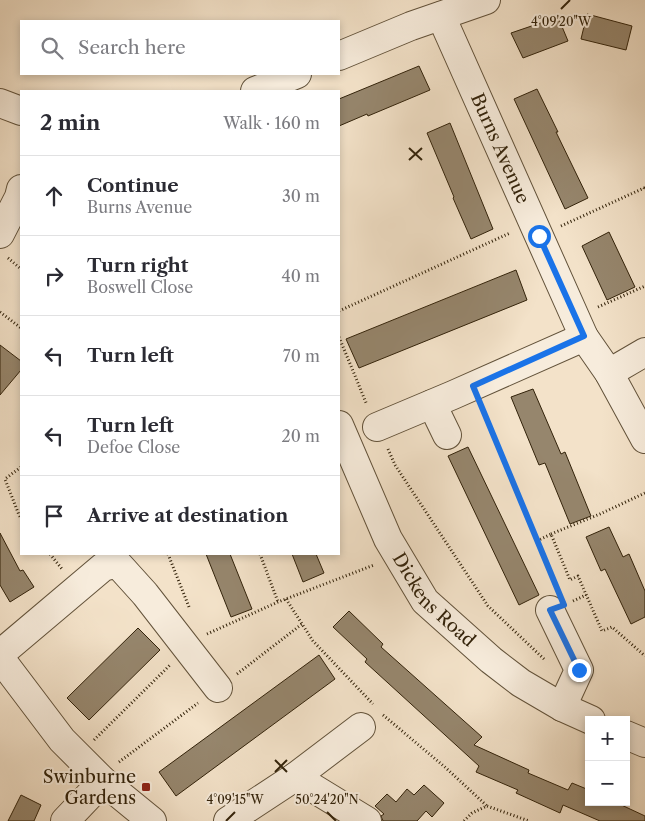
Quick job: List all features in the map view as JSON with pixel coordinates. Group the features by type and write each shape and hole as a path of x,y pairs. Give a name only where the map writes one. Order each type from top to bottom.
{"street":[{"path":"340,56 411,26 486,0"},
{"name":"Burns Avenue","path":"440,16 580,327 609,373 645,439"},
{"path":"257,90 295,75"},
{"path":"0,104 20,111"},
{"path":"4,245 20,194"},
{"path":"377,427 473,386 580,327"},
{"path":"609,373 645,352"},
{"path":"432,404 447,435"},
{"name":"Dickens Road","path":"340,427 388,539 425,601 491,660 521,683 562,707 585,717"},
{"path":"152,821 103,781 62,740 0,656 103,567 116,563 194,643 218,688"},
{"path":"550,610 579,670 562,707"},
{"path":"228,821 295,776 371,720"},
{"path":"630,737 645,743"},
{"path":"295,776 367,821"},
{"path":"65,821 103,781"}],"path":[{"path":"340,311 536,229 644,188 645,191"},
{"path":"4,245 20,267"},
{"path":"580,327 645,286"},
{"path":"0,312 20,327"},
{"path":"340,339 368,408 395,465 488,606 544,659"},
{"path":"473,386 564,605 550,610"},
{"path":"20,468 5,478 20,516"},
{"path":"536,541 645,493"},
{"path":"551,534 570,580 578,576 602,631 612,627 645,656"},
{"path":"260,555 278,602"},
{"path":"109,724 194,643 278,602 398,556"},
{"path":"286,599 313,641 371,720 446,768 487,806 529,821"},
{"path":"464,821 472,813 487,806"}],"building":[{"path":"587,14 632,26 626,50 581,39"},
{"path":"558,17 568,41 523,58 511,33"},
{"path":"419,66 430,90 340,126 340,99"},
{"path":"537,89 588,198 565,209 514,99"},
{"path":"450,123 493,229 471,239 427,133"},
{"path":"609,232 635,287 607,300 582,246"},
{"path":"516,270 527,300 359,368 346,339"},
{"path":"0,345 20,360 20,371 0,395"},
{"path":"533,389 561,454 565,452 591,516 570,524 545,463 539,465 511,397"},
{"path":"468,447 539,595 519,605 448,456"},
{"path":"609,527 623,557 629,554 645,591 645,617 631,624 605,569 601,571 586,537"},
{"path":"0,533 20,571 23,570 34,587 10,602 0,585"},
{"path":"206,555 230,555 252,609 231,617"},
{"path":"292,555 316,555 324,573 303,582"},
{"path":"349,611 383,644 381,647 482,737 474,745 529,770 528,773 568,790 572,783 585,788 585,806 624,806 645,816 645,821 600,821 563,805 560,813 516,793 518,790 476,772 479,766 365,662 367,659 333,627"},
{"path":"138,628 160,650 89,720 67,698"},
{"path":"319,655 335,679 176,796 159,772"},
{"path":"424,785 444,803 432,817 426,811 417,821 383,821 381,816 384,814 375,806 387,794 396,802 407,789 414,795"},
{"path":"21,795 41,805 34,821 8,821"}],"place":[{"name":"Swinburne Gardens","path":"146,787"}],"route":[{"path":"539,236 584,336 473,386 564,605 550,610 579,670"}]}
